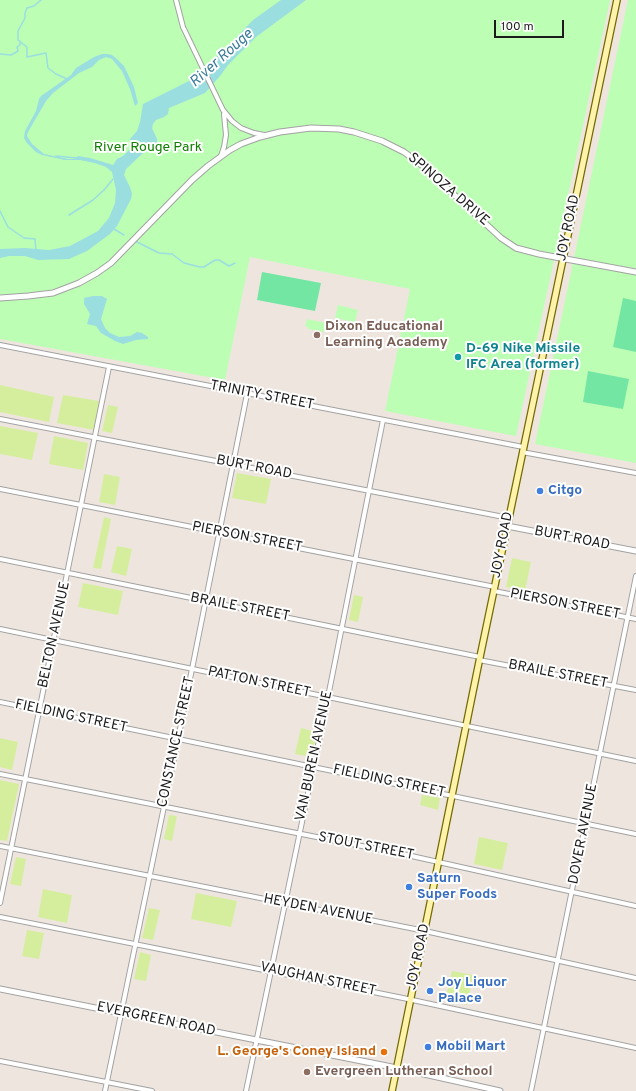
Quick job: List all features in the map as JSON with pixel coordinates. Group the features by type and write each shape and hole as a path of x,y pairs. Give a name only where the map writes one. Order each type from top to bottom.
{"main road":[{"name":"JOY ROAD","path":"392,1091 494,589 617,0"}],"street":[{"path":"176,0 183,27 223,110 226,122 226,134 224,147 220,157"},
{"path":"223,110 232,121 242,128 254,133 268,135"},
{"name":"SPINOZA DRIVE","path":"0,298 53,293 79,283 97,273 111,263 192,180 220,157 241,144 268,135 296,129 327,128 354,132 382,141 404,152 424,166 510,244 527,252 636,272"},
{"name":"TRINITY STREET","path":"0,345 383,420 636,473"},
{"name":"BELTON AVENUE","path":"0,903 109,367"},
{"name":"CONSTANCE STREET","path":"105,1091 178,739 247,394"},
{"name":"BURT ROAD","path":"0,419 509,518"},
{"name":"VAN BUREN AVENUE","path":"246,1091 328,697 383,420"},
{"name":"PIERSON STREET","path":"0,489 355,560 636,619"},
{"name":"BURT ROAD","path":"507,526 636,551"},
{"name":"BRAILE STREET","path":"0,558 636,690"},
{"name":"DOVER AVENUE","path":"531,1091 636,576"},
{"name":"PATTON STREET","path":"0,630 636,761"},
{"name":"FIELDING STREET","path":"0,702 636,834"},
{"name":"STOUT STREET","path":"0,774 439,862 636,906"},
{"name":"HEYDEN AVENUE","path":"0,846 425,931 636,978"},
{"name":"VAUGHAN STREET","path":"0,917 410,999 636,1048"},
{"name":"EVERGREEN ROAD","path":"0,989 397,1068 500,1091"},
{"path":"0,1061 152,1091"}],"green space":[{"name":"River Rouge Park","path":"0,0 610,0 516,436 385,411 410,289 250,257 225,380 0,339"},
{"path":"628,0 636,0 636,463 535,444"},
{"path":"262,272 321,283 315,311 257,300"},
{"path":"623,298 636,301 636,352 613,347"},
{"path":"338,305 358,310 355,322 335,318"},
{"path":"307,319 326,323 325,332 308,329 308,327 305,326"},
{"path":"588,371 629,379 623,409 583,402"},
{"path":"0,385 54,397 49,422 0,412"},
{"path":"63,395 99,401 94,430 57,423"},
{"path":"108,405 118,407 112,433 102,431"},
{"path":"0,426 38,433 32,460 0,454"},
{"path":"54,436 88,443 83,470 49,464"},
{"path":"237,473 271,479 266,504 232,498"},
{"path":"104,474 120,477 115,505 99,502"},
{"path":"104,517 111,519 101,569 93,568"},
{"path":"117,546 132,549 126,576 111,572"},
{"path":"512,558 531,562 525,591 506,587"},
{"path":"83,583 123,591 118,615 78,607"},
{"path":"354,595 363,597 358,622 349,620"},
{"path":"301,728 317,732 312,757 295,754"},
{"path":"0,738 18,742 12,770 0,767"},
{"path":"0,780 19,784 7,841 0,840"},
{"path":"422,795 440,798 438,810 420,805"},
{"path":"169,815 177,816 172,841 164,839"},
{"path":"479,837 508,843 502,870 474,864"},
{"path":"16,857 26,859 21,886 10,884"},
{"path":"43,889 72,895 67,923 38,917"},
{"path":"196,893 237,901 231,927 191,919"},
{"path":"149,908 160,910 153,940 142,938"},
{"path":"27,930 44,933 39,959 22,956"},
{"path":"140,952 151,955 146,981 134,979"},
{"path":"452,971 473,975 467,1005 445,1000"}],"water":[{"name":"River Rouge","path":"281,0 306,0 256,37 228,65 205,93 169,108 168,114 156,120 153,124 152,128 157,139 157,147 142,154 126,169 124,175 130,187 132,194 131,199 117,226 110,234 87,251 69,259 38,260 25,256 9,256 0,258 0,249 25,248 49,250 70,246 98,231 109,218 115,203 116,190 112,172 106,167 80,160 65,160 42,155 36,152 27,143 24,138 25,131 36,111 41,96 71,75 76,68 94,57 102,54 108,54 112,55 118,60 124,66 134,87 138,103 135,106 130,89 122,71 112,59 106,57 99,60 92,67 79,73 53,93 46,101 27,136 32,144 44,154 68,159 74,159 78,156 113,165 117,159 123,156 130,149 130,139 137,131 143,104 189,81 229,45 253,20"},
{"path":"102,296 107,299 101,319 105,328 110,333 119,337 130,336 137,332 142,333 148,337 148,339 136,340 123,344 101,333 96,326 87,324 90,314 84,304 84,298"}],"waterway":[{"path":"41,0 34,6 27,8 25,18 18,31 18,40 27,47 27,57 46,53 48,68 67,79"},
{"path":"0,54 11,55 18,51 17,47 20,43"},
{"path":"56,156 76,158"},
{"path":"69,215 93,200 113,179"},
{"path":"0,211 8,227 24,238 35,239 36,251"},
{"path":"114,229 124,235"},
{"path":"135,241 159,253 172,254 184,263 200,267 204,267 215,260 219,260 229,266 235,263"}],"place":[{"name":"Dixon Educational Learning Academy","path":"317,335"},
{"name":"D-69 Nike Missile IFC Area (former)","path":"458,357"},
{"name":"Citgo","path":"540,491"},
{"name":"Saturn Super Foods","path":"409,887"},
{"name":"Joy Liquor Palace","path":"430,991"},
{"name":"Mobil Mart","path":"428,1047"},
{"name":"L. George's Coney Island","path":"384,1052"},
{"name":"Evergreen Lutheran School","path":"307,1072"}]}
